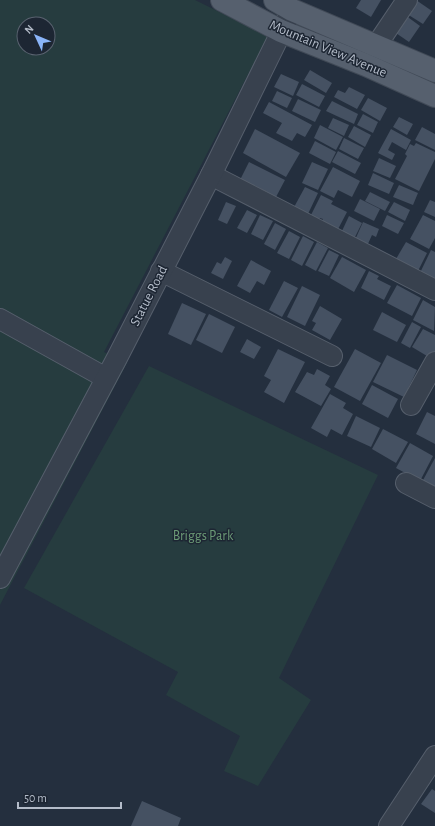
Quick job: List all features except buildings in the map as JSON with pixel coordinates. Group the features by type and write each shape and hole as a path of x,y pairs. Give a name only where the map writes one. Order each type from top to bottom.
{"main road":[{"name":"Mountain View Avenue","path":"222,0 281,31 366,65 435,96"},
{"name":"Mountain View Avenue","path":"284,5 435,72"}],"street":[{"path":"376,46 406,0"},
{"name":"Statue Road","path":"0,578 117,358 211,175 281,31 284,5"},
{"path":"211,175 435,290"},
{"path":"162,271 332,356"},
{"path":"0,319 106,378"},
{"path":"411,405 435,362"},
{"path":"406,482 435,498"},
{"path":"389,826 435,756"}],"green space":[{"path":"0,0 195,0 268,36 104,352 127,363 0,605"},
{"name":"Briggs Park","path":"149,366 378,475 279,678 311,700 258,786 224,771 240,736 166,695 178,672 24,588"}]}
